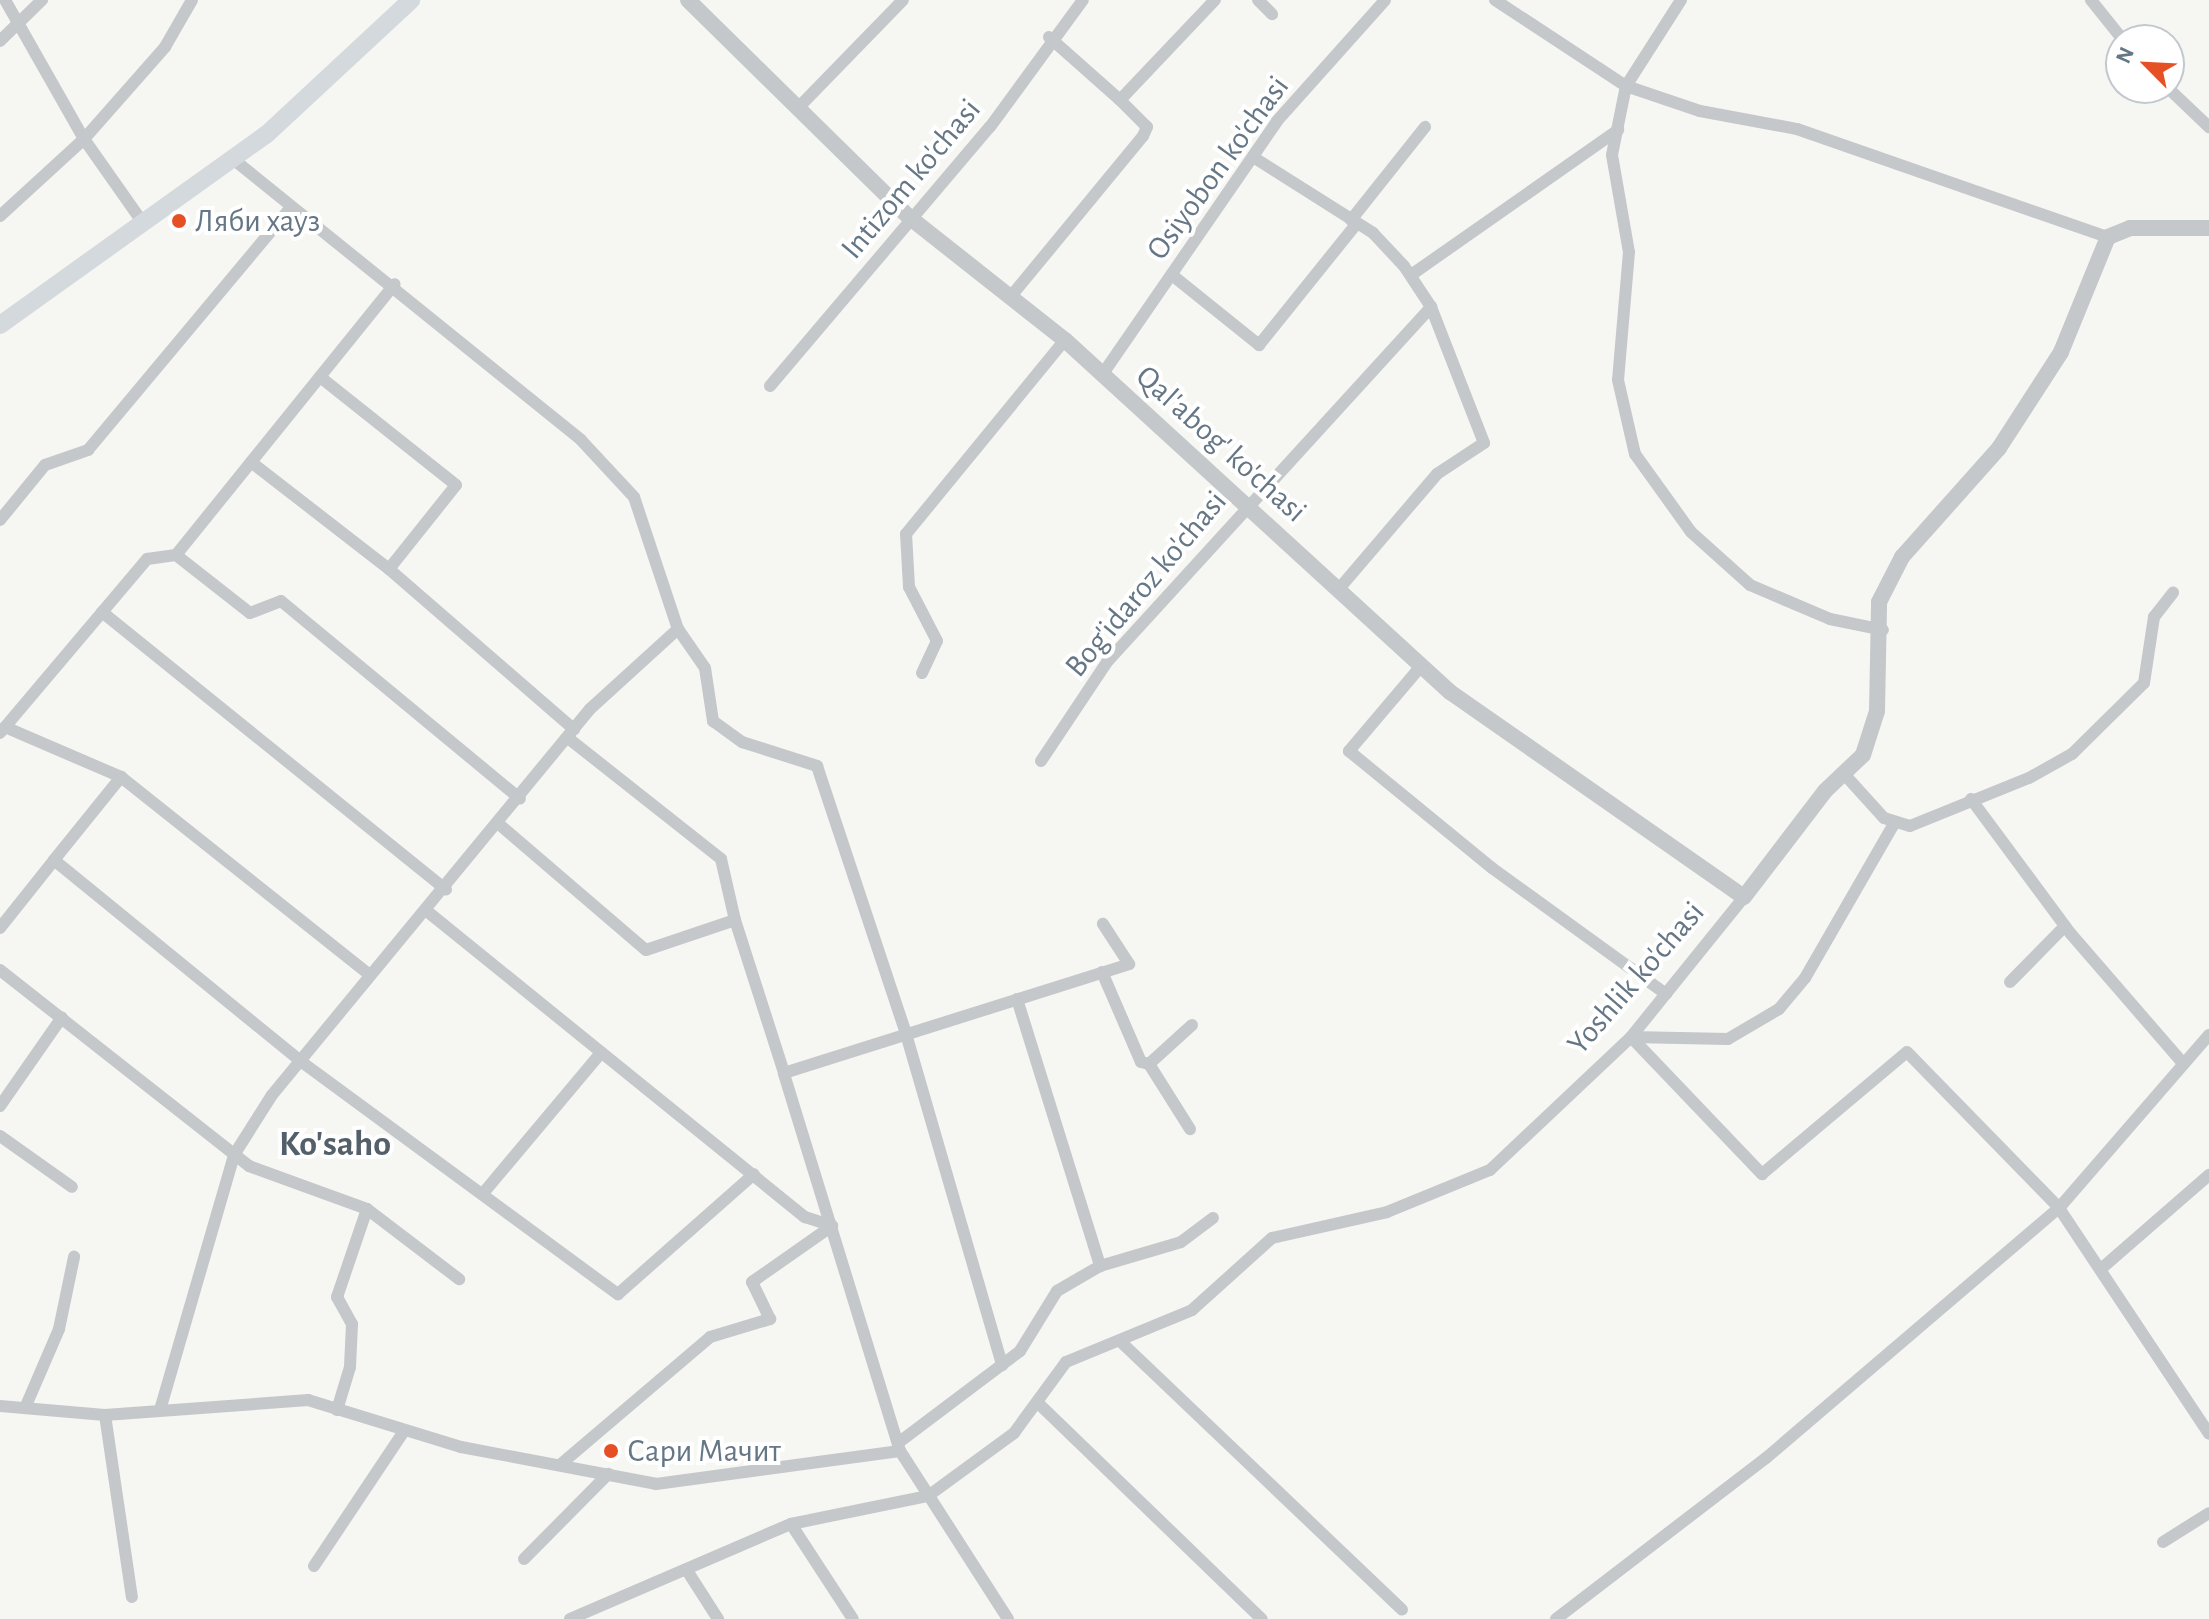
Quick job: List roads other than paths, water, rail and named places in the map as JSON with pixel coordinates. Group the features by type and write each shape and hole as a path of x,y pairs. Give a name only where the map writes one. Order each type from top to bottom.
{"main road":[{"path":"0,325 233,159 411,0"}],"street":[{"path":"5,0 16,25 84,139 143,223"},
{"path":"0,41 42,0"},
{"path":"0,216 84,139 165,47 192,0"},
{"name":"Qal'abog' ko'chasi","path":"688,0 909,217 1012,295 1065,340 1422,665 1744,897"},
{"path":"797,109 903,0"},
{"name":"Intizom ko'chasi","path":"770,386 909,217 1016,95 1049,37 1083,0"},
{"path":"1120,100 1215,0"},
{"path":"1258,0 1272,14"},
{"name":"Osiyobon ko'chasi","path":"1102,375 1253,157 1385,0"},
{"path":"1495,0 1626,86 1700,111 1797,129 2108,237 2130,228 2209,228"},
{"path":"1681,0 1626,86 1612,155 1629,252 1618,380 1635,454 1691,532 1750,585 1830,619 1883,630"},
{"path":"2091,0 2110,24"},
{"path":"1012,295 1143,136 1147,127 1049,37"},
{"path":"2185,104 2209,127"},
{"path":"1172,275 1259,345 1425,127"},
{"path":"1411,275 1618,130"},
{"path":"1253,157 1354,222 1411,275 1431,307 1484,443 1437,474 1338,590"},
{"path":"233,159 290,208 395,284 581,440 634,497 678,629 705,668 713,721 742,742 817,766 906,1034 1002,1365"},
{"path":"0,520 45,465 88,450 290,208"},
{"name":"Yoshlik ko'chasi","path":"570,1619 688,1572 791,1524 928,1496 970,1472 1038,1403 1066,1362 1121,1342 1192,1310 1272,1238 1387,1212 1490,1170 1631,1037 1863,755 1877,711 1883,630 1879,602 1902,557 1999,448 2061,352 2108,237"},
{"path":"369,974 121,777 3,730 147,559 176,555 395,284"},
{"name":"Bog'idaroz ko'chasi","path":"1041,761 1107,662 1431,307"},
{"path":"922,673 937,641 909,587 906,534 1065,340"},
{"path":"320,377 456,485 389,569"},
{"path":"251,462 389,569 571,733 721,859 735,920 899,1447 1008,1619"},
{"path":"176,555 250,613 281,601 520,799"},
{"path":"1845,775 1895,822 1910,826 2072,754 2144,683 2154,617 2173,593"},
{"path":"102,612 446,890"},
{"path":"160,1410 234,1155 299,1060 369,974 428,912 571,733 678,629"},
{"path":"1422,665 1349,751 1492,868 1666,994"},
{"path":"0,928 121,777"},
{"path":"1971,799 2065,926 2181,1061"},
{"path":"1631,1037 1728,1039 1779,1009 1805,978 1895,822"},
{"path":"500,825 646,950 735,920"},
{"path":"54,860 299,1060 485,1191 618,1294 754,1174"},
{"path":"428,912 805,1217 832,1226"},
{"path":"784,1073 1129,964 1103,924"},
{"path":"2010,982 2065,926"},
{"path":"0,970 234,1155 367,1209 459,1279"},
{"path":"1102,972 1141,1062 1149,1064 1190,1129"},
{"path":"1017,999 1100,1266"},
{"path":"0,1106 62,1017"},
{"path":"1149,1064 1192,1025"},
{"path":"1556,1619 1766,1458 2059,1208 2181,1061 2209,1035"},
{"path":"1631,1037 1762,1174 1907,1052 2059,1208 2102,1268 2209,1434"},
{"path":"485,1191 601,1053"},
{"path":"0,1136 72,1187"},
{"path":"2102,1268 2209,1175"},
{"path":"337,1410 350,1367 352,1324 337,1297 367,1209"},
{"path":"0,1406 105,1415 308,1400 404,1431 656,1484 899,1447 1020,1351 1057,1291 1100,1266 1181,1242 1213,1218"},
{"path":"561,1464 710,1337 770,1319 752,1282 832,1226"},
{"path":"25,1408 59,1329 74,1257"},
{"path":"1121,1342 1402,1610"},
{"path":"1038,1403 1262,1619"},
{"path":"105,1415 132,1597"},
{"path":"314,1566 404,1431"},
{"path":"524,1559 608,1474"},
{"path":"2163,1542 2209,1513"},
{"path":"791,1524 853,1619"},
{"path":"688,1572 718,1619"}],"place":[{"name":"Ляби хауз","path":"179,221"},
{"name":"Сари Мачит","path":"611,1451"}],"district":[{"name":"Ko'saho","path":"335,1145"}]}
